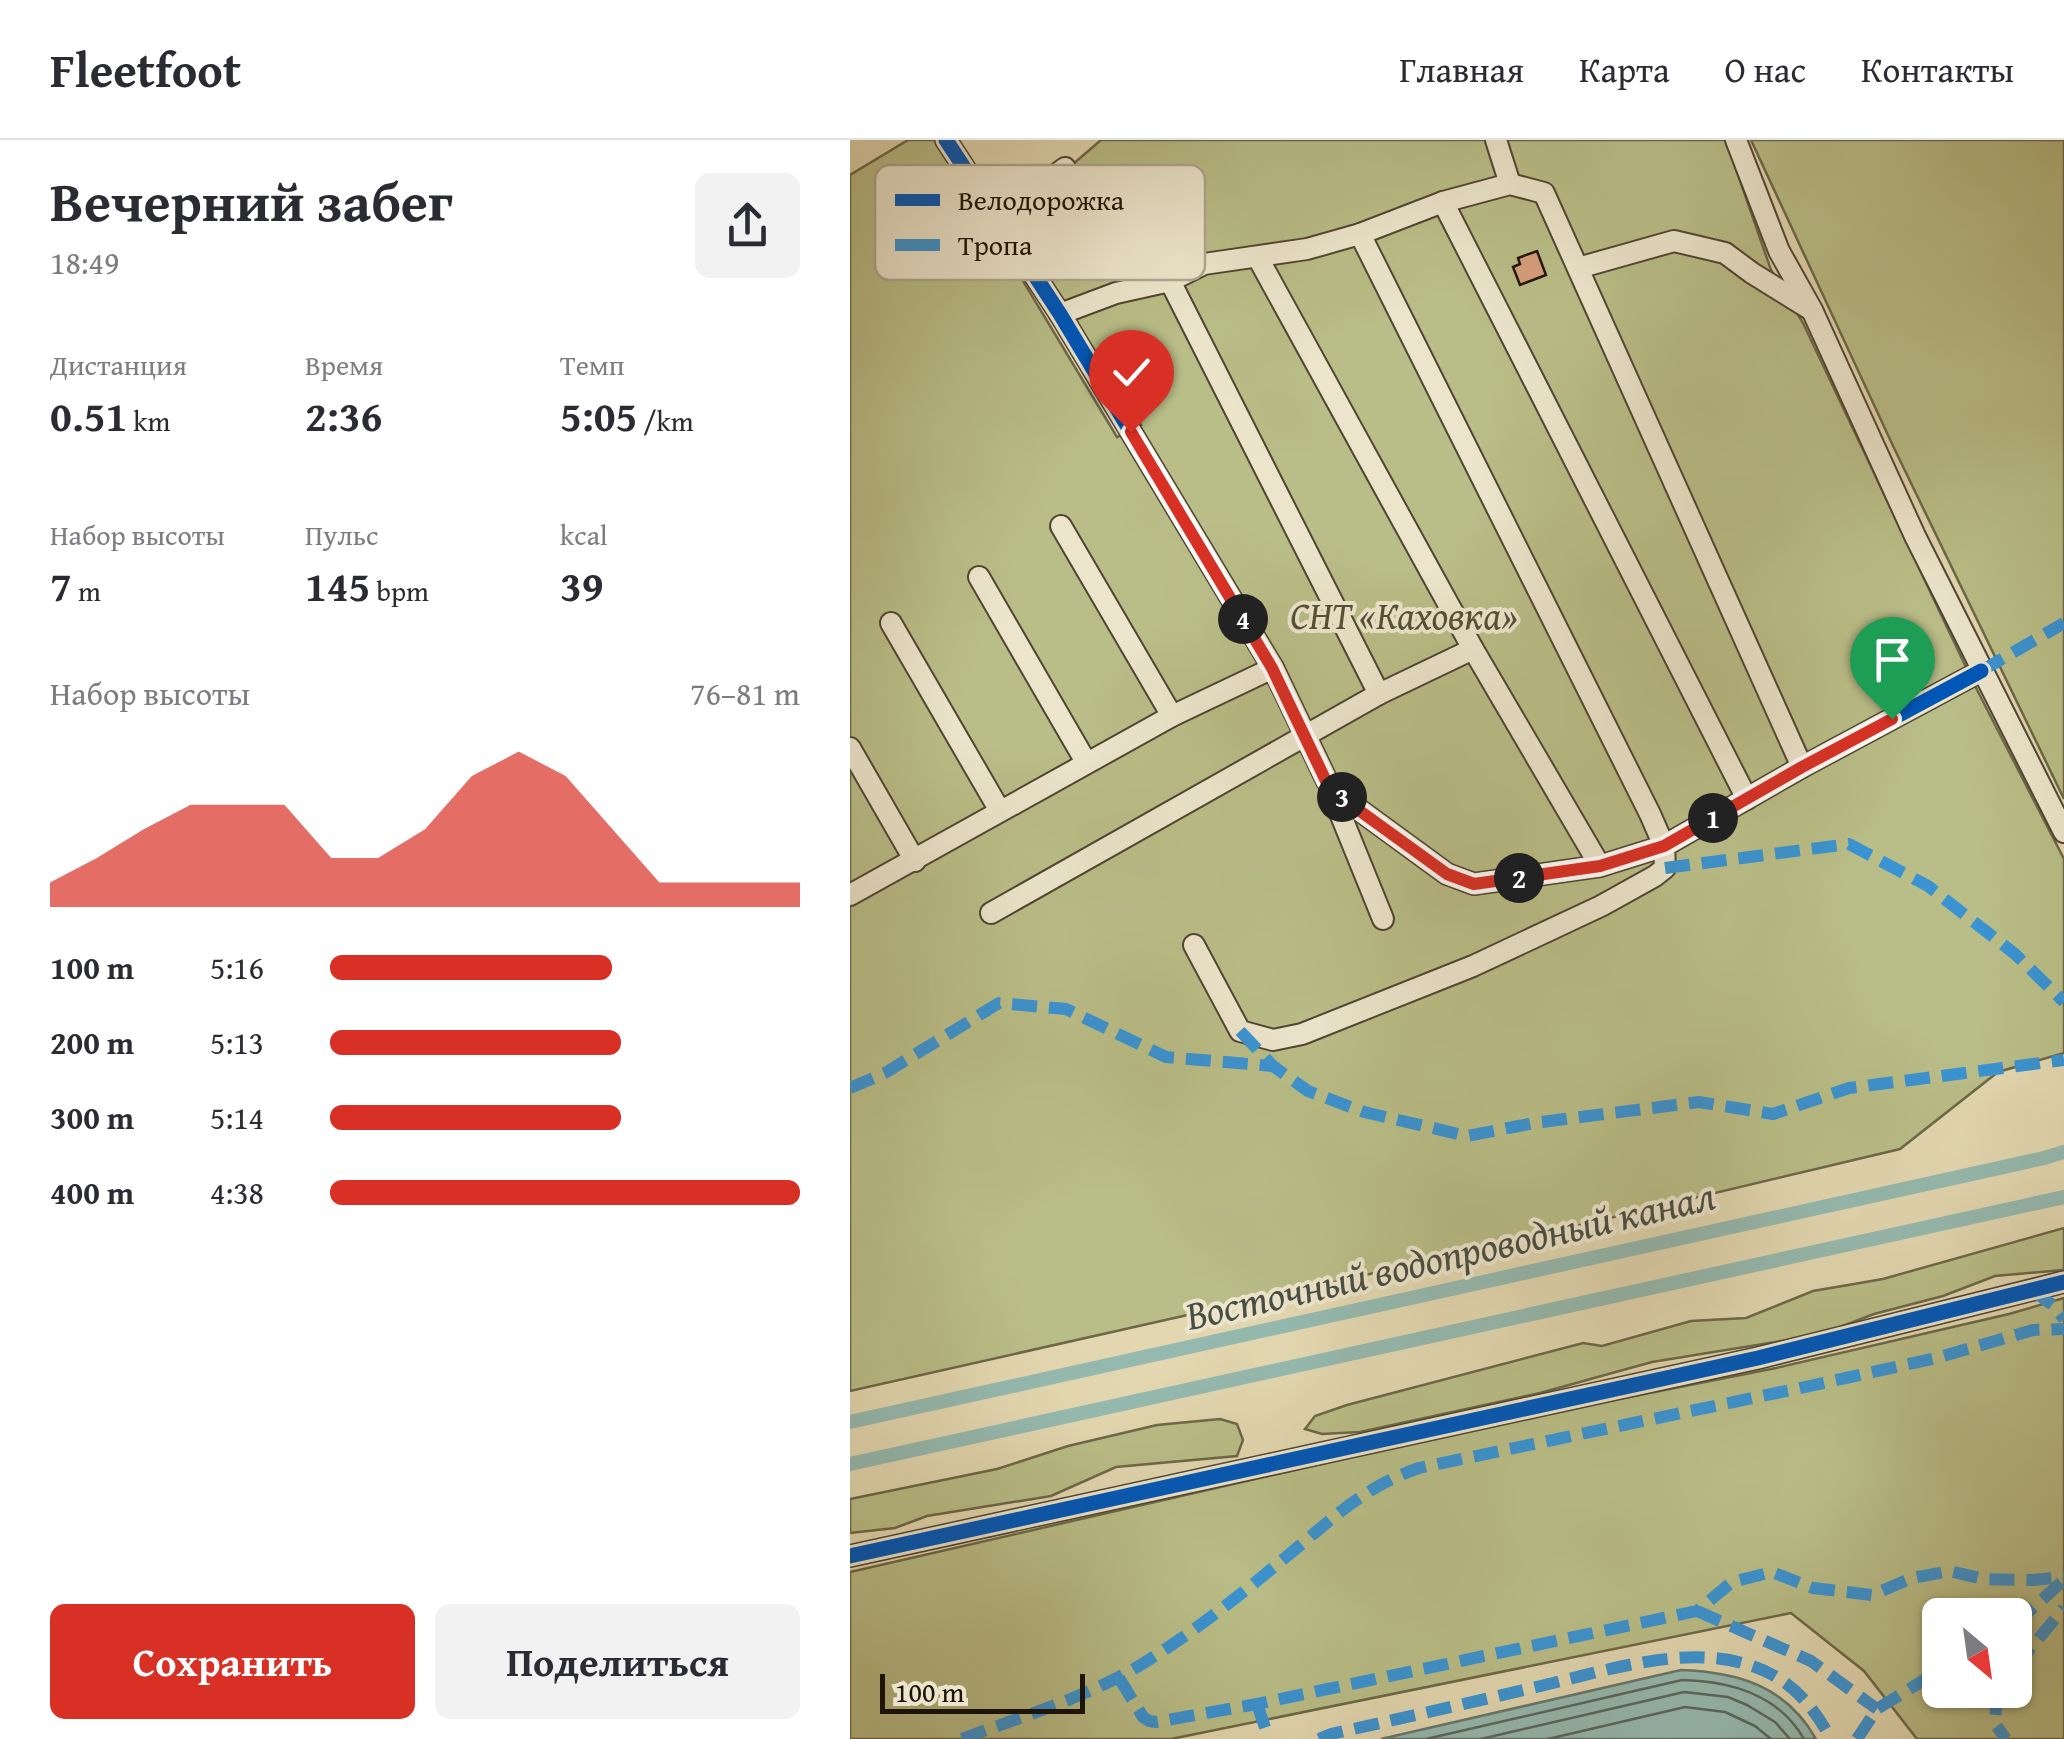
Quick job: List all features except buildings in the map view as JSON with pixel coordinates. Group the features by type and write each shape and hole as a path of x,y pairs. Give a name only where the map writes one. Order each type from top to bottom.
{"street":[{"path":"946,140 963,165"},
{"path":"1496,140 1510,184"},
{"path":"1736,140 1778,251 1812,310 1914,536 2064,832"},
{"path":"1205,264 1307,249 1360,234 1443,202 1510,184 1544,193 1802,767"},
{"path":"1443,202 1746,798"},
{"path":"1194,945 1240,1031 1274,1040 1302,1034 1473,966 1601,906 1665,868 1664,846 1360,234"},
{"path":"1578,268 1674,241 1725,253 1812,310"},
{"path":"1258,258 1473,649 1600,866"},
{"path":"1038,280 1272,668 1326,781 1383,918"},
{"path":"1060,314 1116,294 1170,281 1379,694"},
{"path":"1060,526 1172,716"},
{"path":"979,577 1086,762"},
{"path":"891,623 1000,810"},
{"path":"991,913 1379,694 1473,649"},
{"path":"850,895 1086,762 1272,668"},
{"path":"1326,781 1342,798 1447,874 1474,884 1600,866 1664,846 1982,671"},
{"path":"850,748 915,861"},
{"path":"850,1556 1758,1358 2064,1282"}],"green space":[{"name":"СНТ «Каховка»","path":"908,140 938,140 953,165 875,165 875,280 1022,280 1117,437 1141,425 1049,280 1205,280 1205,165 1072,165 1101,140 1726,140 1771,270 1803,323 1973,682 2064,859 2064,1053 1998,1072 1900,1149 1463,1253 850,1391 850,175"},
{"path":"1751,140 2064,140 2064,799 1894,448"},
{"path":"2064,1228 2064,1270 1995,1276 1819,1335 1652,1362 1540,1393 1360,1432 1322,1434 1305,1429 1315,1416 1347,1405 1583,1343 1602,1346 1691,1321 1746,1318 1813,1291 1883,1279"},
{"path":"2064,1298 2064,1739 1917,1739 1864,1671 1791,1613 1171,1739 850,1739 850,1572 1517,1419 1776,1368"},
{"path":"1220,1419 1237,1424 1243,1440 1237,1456 1116,1467 1051,1496 927,1516 895,1528 850,1533 850,1499 997,1469 1068,1446 1157,1425"}],"water":[{"path":"1681,1670 1722,1674 1759,1685 1790,1706 1816,1739 1381,1739"}],"waterway":[{"name":"Восточный водопроводный канал","path":"850,1422 2064,1152"},
{"name":"Восточный водопроводный канал","path":"850,1464 2064,1197"}],"marked path":[{"path":"1981,671 2064,623"},
{"path":"1665,868 1849,844 1928,886 2015,954 2064,1002"},
{"path":"850,1088 885,1073 999,1003 1066,1009 1166,1057 1273,1066"},
{"path":"1240,1031 1273,1066 1308,1091 1364,1112 1467,1136 1534,1123 1699,1102 1773,1114 1849,1088 2064,1060"},
{"path":"2032,1290 2064,1319"},
{"path":"962,1739 1063,1702 1135,1668 1224,1607 1348,1506 1419,1468 1936,1358 2033,1330 2064,1329"},
{"path":"1119,1678 1143,1717 1156,1722 1697,1611 1732,1582 1772,1572 1813,1588 1872,1595 1912,1578 1950,1571 1983,1579 2064,1577"},
{"path":"2032,1609 2064,1580"},
{"path":"2032,1647 2064,1608"},
{"path":"1697,1611 1811,1661 1877,1709"},
{"path":"1319,1739 1609,1669 1691,1657 1742,1663 1771,1674 1795,1690 1831,1739"},
{"path":"1857,1739 1877,1709 1922,1681"},
{"path":"1257,1704 1269,1739"},
{"path":"1996,1708 1995,1724 2006,1739"}],"cycle path":[{"path":"946,140 962,165"},
{"path":"1038,280 1273,668 1327,781 1343,798 1447,874 1474,884 1600,866 1664,846 1981,671"},
{"path":"850,1556 1758,1358 2064,1282"}],"route":[{"path":"1131,432 1272,668 1326,781 1342,798 1447,874 1474,884 1600,866 1664,846 1892,719"}]}
